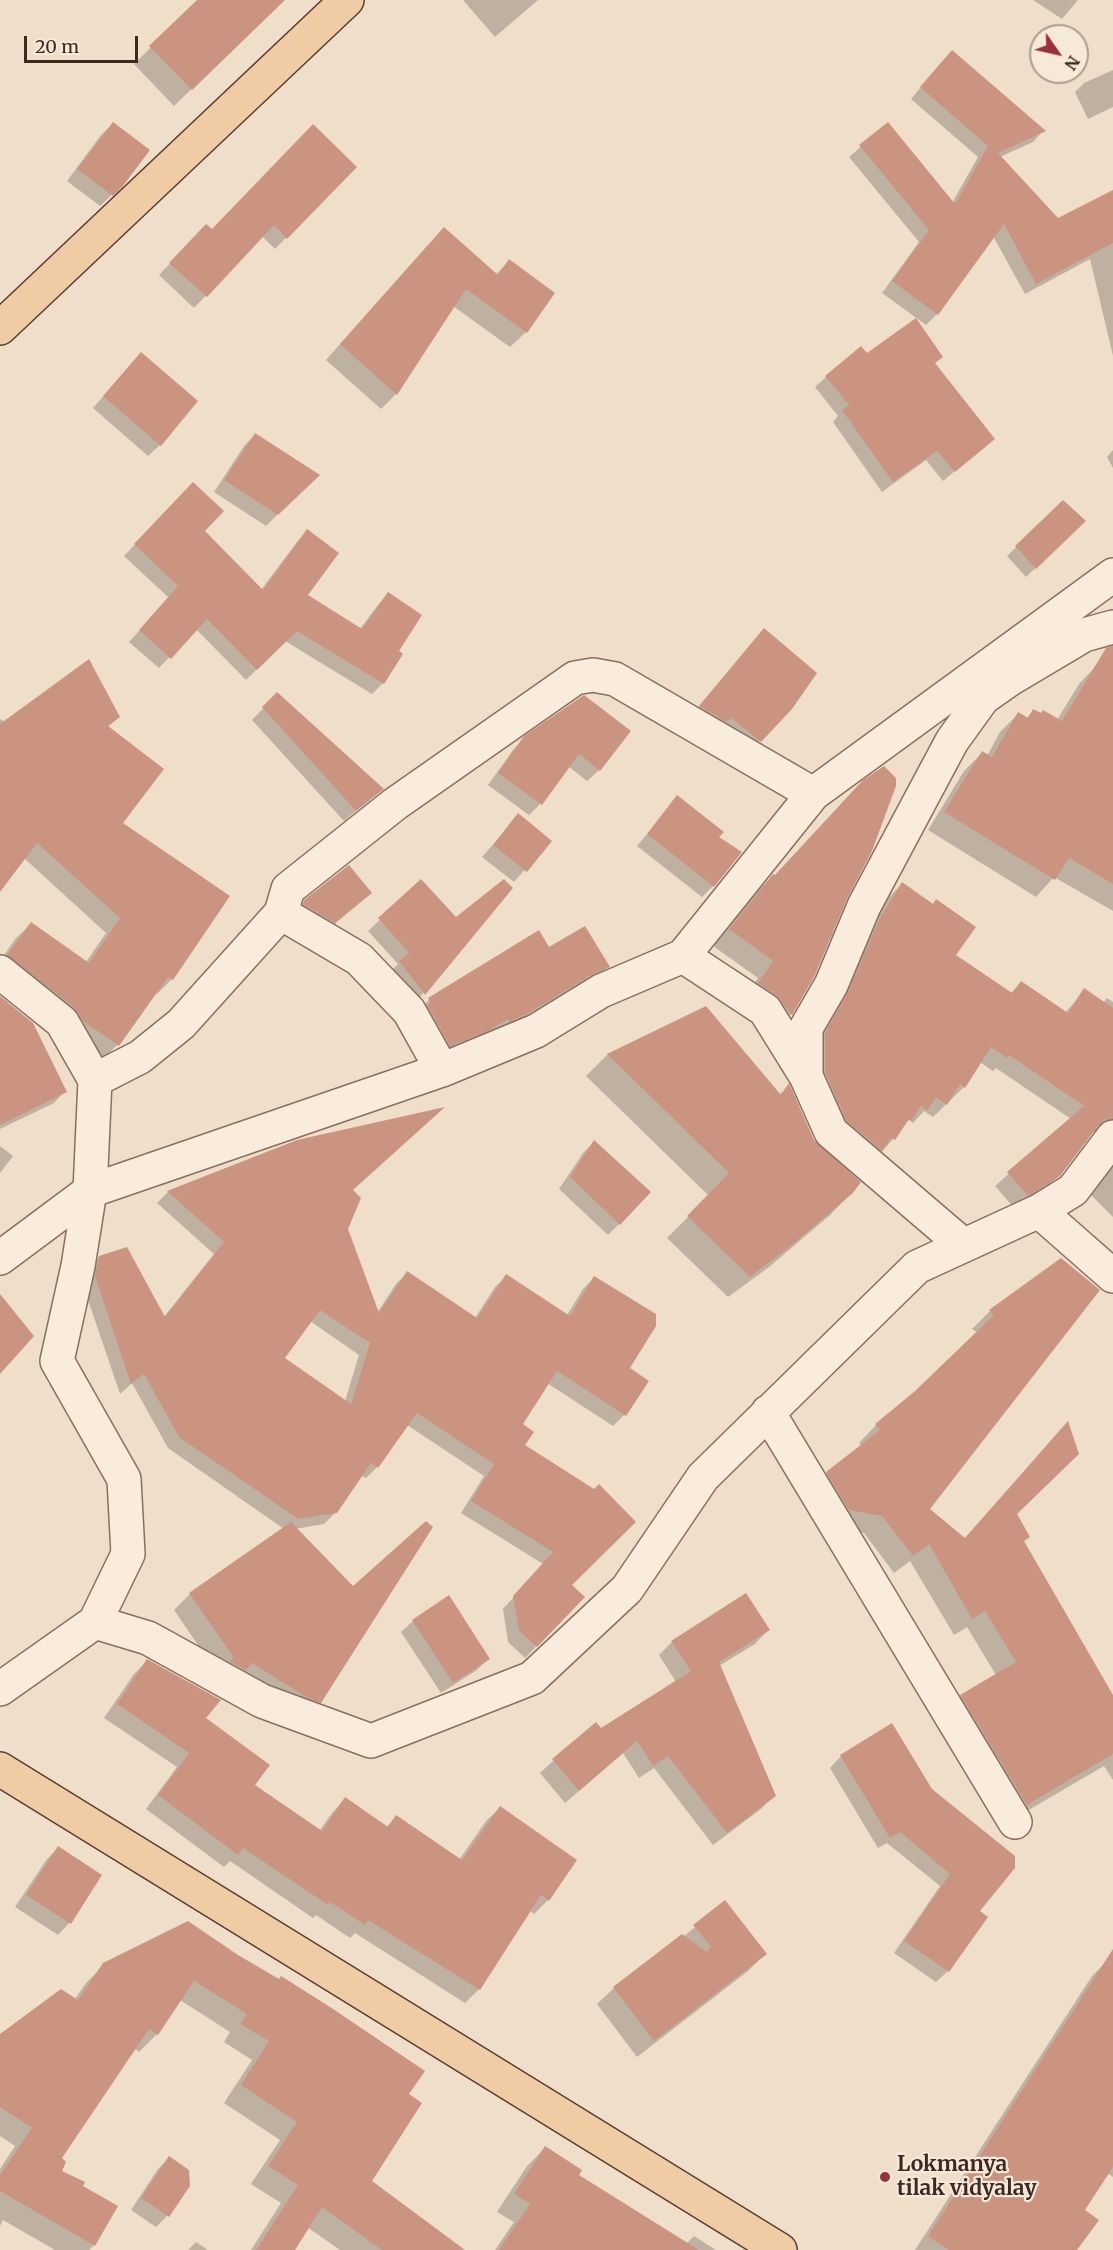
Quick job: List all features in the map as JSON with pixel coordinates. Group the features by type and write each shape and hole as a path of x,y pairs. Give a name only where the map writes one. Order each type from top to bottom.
{"main road":[{"path":"0,328 347,0"},
{"path":"0,1769 780,2250"}],"street":[{"path":"0,1258 90,1191 442,1070 536,1031 601,991 683,956 813,794 1113,575"},
{"path":"806,1076 806,1028 831,985 864,906 951,741 983,698 1010,679 1084,635 1113,627"},
{"path":"95,1080 140,1058 181,1024 281,913 288,889 395,804 575,678 593,675 615,680 813,794"},
{"path":"281,913 359,959 409,1011 442,1070"},
{"path":"683,956 765,1010 806,1076 831,1132 963,1245"},
{"path":"0,972 62,1022 95,1080 90,1191 78,1266 57,1361 124,1479 128,1554 95,1622 0,1689"},
{"path":"95,1622 148,1638 262,1701 371,1741 532,1678 627,1589 703,1476 917,1267 1039,1211 1073,1190 1113,1137"},
{"path":"1039,1211 1113,1276"},
{"path":"768,1413 1015,1822"}],"building":[{"path":"197,0 285,0 192,90 149,46"},
{"path":"952,50 1046,131 998,153 1058,218 1113,190 1113,243 1036,284 1004,224 938,315 892,281 929,230 859,145 888,122 955,204 988,146 920,87"},
{"path":"113,122 150,150 113,196 77,169"},
{"path":"313,124 357,167 287,239 274,225 207,297 169,263 206,224 212,229"},
{"path":"444,227 498,275 509,259 555,293 527,333 466,289 397,395 340,344"},
{"path":"916,318 943,357 935,363 995,439 955,472 937,451 893,482 842,410 849,405 825,376 861,346 867,353"},
{"path":"141,352 198,401 161,446 103,396"},
{"path":"255,433 320,475 278,515 224,480"},
{"path":"193,482 224,511 205,531 263,590 307,529 339,553 308,595 362,629 388,592 422,615 399,651 403,654 384,684 297,631 257,670 207,619 171,659 139,630 178,586 134,544"},
{"path":"1063,500 1086,521 1036,569 1015,546"},
{"path":"764,628 817,673 792,709 761,742 731,718 727,722 699,706"},
{"path":"1113,646 1113,884 1069,858 1055,880 944,812 982,751 992,757 1018,712 1028,718 1033,709 1041,713 1043,710 1062,721 1106,648"},
{"path":"89,659 120,717 108,726 164,769 123,823 230,896 173,980 168,977 119,1046 83,1021 74,1007 7,955 31,922 89,963 120,918 37,843 0,892 0,724"},
{"path":"277,692 384,789 356,811 262,707"},
{"path":"584,695 631,731 600,771 579,754 542,805 498,773 524,736"},
{"path":"884,766 896,778 896,786 872,851 847,899 814,977 792,1015 776,995 758,983 773,961 729,929 773,874 775,875 863,780"},
{"path":"677,795 724,832 719,837 742,852 714,887 647,834"},
{"path":"518,813 552,841 527,872 493,845"},
{"path":"349,865 372,893 335,923 303,904 304,900"},
{"path":"421,879 456,917 504,879 513,888 425,995 399,961 409,953 378,918"},
{"path":"902,882 933,904 936,899 976,927 956,955 1012,993 1021,981 1068,1013 1084,988 1113,1008 1113,1119 1105,1120 1098,1126 1060,1176 1028,1196 1007,1172 1084,1106 1009,1055 1007,1058 991,1047 965,1088 960,1084 947,1105 936,1097 927,1111 921,1106 895,1140 891,1138 882,1151 846,1120 825,1072 825,1033 848,992 879,920"},
{"path":"585,926 610,967 591,975 527,1014 509,1022 508,1019 488,1031 450,1046 427,1005 431,1003 428,998 539,930 549,947"},
{"path":"0,996 33,1023 67,1092 0,1125"},
{"path":"706,1006 781,1095 789,1083 814,1140 861,1182 853,1193 750,1277 687,1216 729,1173 607,1054"},
{"path":"445,1107 353,1190 361,1198 348,1229 379,1313 407,1271 477,1318 506,1274 570,1316 594,1276 656,1314 656,1326 630,1368 649,1381 626,1416 557,1371 523,1424 534,1432 525,1445 594,1489 599,1484 636,1522 572,1585 585,1597 537,1647 519,1631 513,1596 553,1552 471,1501 494,1464 417,1413 378,1468 371,1463 337,1513 298,1519 179,1437 144,1374 131,1384 95,1276 99,1256 127,1247 165,1317 224,1242 167,1191 297,1140","holes":["320,1310 370,1343 351,1404 285,1358"]},
{"path":"594,1140 651,1192 620,1225 570,1177"},
{"path":"1061,1258 1100,1290 930,1509 965,1538 1068,1421 1079,1454 1017,1514 1030,1537 1024,1541 1113,1695 1113,1754 1027,1805 960,1695 1016,1662 985,1611 972,1619 929,1544 913,1556 882,1516 849,1510 826,1472 880,1430 875,1424 914,1392 994,1315 989,1310"},
{"path":"0,1294 34,1336 0,1374"},
{"path":"426,1521 433,1527 321,1703 306,1697 252,1663 246,1670 229,1661 234,1658 189,1593 291,1522 353,1586"},
{"path":"746,1593 770,1630 719,1662 776,1796 727,1833 668,1756 653,1766 637,1741 579,1791 552,1759 596,1722 601,1728 691,1671 671,1641"},
{"path":"449,1595 490,1659 453,1683 412,1620"},
{"path":"147,1659 221,1700 206,1718 270,1765 255,1785 322,1831 345,1797 388,1827 396,1815 462,1860 500,1806 577,1860 549,1901 541,1895 480,1990 368,1920 365,1925 330,1902 328,1905 243,1848 238,1855 158,1795 189,1753 117,1704"},
{"path":"892,1723 932,1789 1015,1856 1015,1868 980,1911 988,1917 949,1972 904,1941 950,1874 900,1832 890,1838 840,1755"},
{"path":"58,1846 102,1875 71,1924 26,1895"},
{"path":"725,1900 767,1954 654,2041 613,1987 682,1934 707,1952 711,1947 693,1925"},
{"path":"188,1921 238,1955 279,1979 281,1976 330,2007 425,2071 409,2094 422,2103 372,2181 465,2250 382,2250 322,2207 295,2250 256,2250 298,2185 268,2166 297,2122 241,2085 269,2041 240,2024 247,2014 194,1981 158,2035 149,2029 62,2158 66,2162 62,2171 85,2182 83,2186 118,2206 95,2246 0,2191 0,2175 32,2128 0,2107 0,2034 61,1989 78,2000 103,1963"},
{"path":"1113,1949 1113,2167 1085,2210 1099,2220 1077,2250 949,2250 928,2236"},
{"path":"545,2146 582,2170 579,2175 699,2250 499,2250 530,2204 514,2194"},
{"path":"169,2156 189,2170 190,2186 169,2217 141,2198"}],"place":[{"name":"Lokmanya tilak vidyalay","path":"885,2177"}]}
